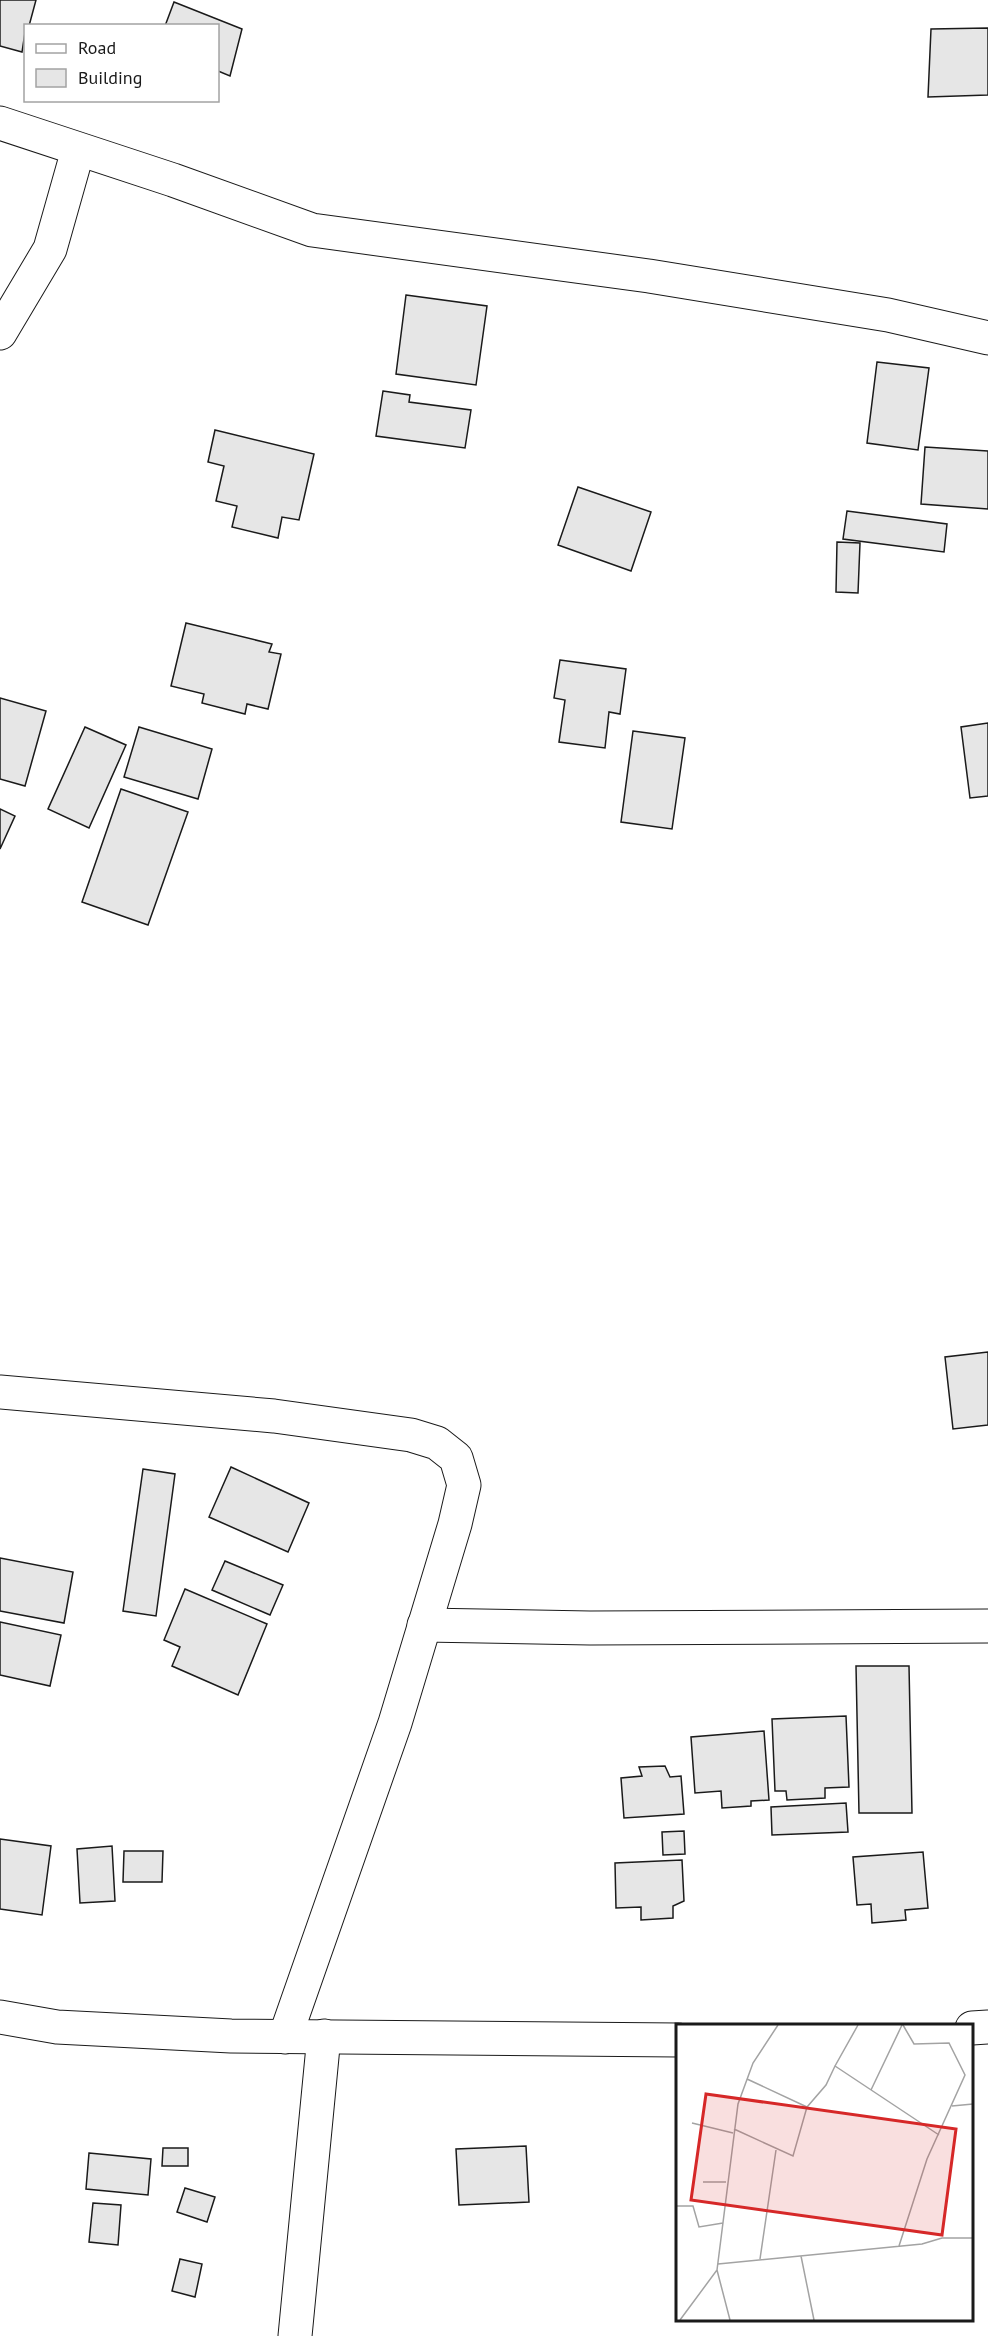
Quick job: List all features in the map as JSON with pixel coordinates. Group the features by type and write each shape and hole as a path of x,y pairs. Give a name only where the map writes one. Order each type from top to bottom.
{"street":[{"path":"0,123 173,180 312,230 648,276 888,315 988,338"},
{"path":"0,333 50,249 78,150"},
{"path":"0,1392 274,1416 411,1434 437,1443 456,1458 464,1485 424,1625 395,1723 285,2037"},
{"path":"424,1625 590,1628 988,1626"},
{"path":"0,2017 57,2027 285,2037 676,2040"},
{"path":"973,2028 988,2027"},
{"path":"296,2336 324,2036"}],"building":[{"path":"0,0 36,0 30,24 24,24 22,52 0,46"},
{"path":"174,2 242,29 230,76 219,71 219,24 166,24"},
{"path":"988,28 988,95 928,97 931,29"},
{"path":"406,295 487,306 476,385 396,374"},
{"path":"877,362 929,368 918,450 867,443"},
{"path":"383,391 410,395 409,402 471,410 465,448 376,436"},
{"path":"215,430 314,454 299,520 282,517 278,538 232,527 237,506 216,501 224,466 208,462"},
{"path":"925,447 988,451 988,509 921,504"},
{"path":"578,487 651,512 631,571 558,545"},
{"path":"847,511 947,524 944,552 843,539"},
{"path":"837,542 860,543 858,593 836,592"},
{"path":"186,623 272,644 269,652 281,654 268,709 247,704 245,714 202,703 204,694 171,686"},
{"path":"560,660 626,669 620,714 609,712 605,748 559,742 565,700 554,698"},
{"path":"0,698 46,711 25,786 0,779"},
{"path":"988,723 988,796 970,798 961,727"},
{"path":"85,727 126,745 89,828 48,809"},
{"path":"139,727 212,749 198,799 124,777"},
{"path":"633,731 685,738 672,829 621,822"},
{"path":"121,789 188,812 148,925 82,902"},
{"path":"0,809 15,816 0,849"},
{"path":"988,1352 988,1425 953,1429 945,1357"},
{"path":"231,1467 309,1503 288,1552 209,1517"},
{"path":"143,1469 175,1474 156,1616 123,1611"},
{"path":"0,1558 73,1572 64,1623 0,1611"},
{"path":"225,1561 283,1585 270,1615 212,1590"},
{"path":"185,1589 267,1624 238,1695 172,1666 180,1647 164,1640"},
{"path":"0,1622 61,1635 50,1686 0,1675"},
{"path":"856,1666 909,1666 912,1813 859,1813"},
{"path":"846,1716 849,1787 825,1788 825,1798 787,1800 786,1791 775,1791 772,1719"},
{"path":"764,1731 769,1800 751,1801 751,1806 722,1808 721,1791 695,1793 691,1737"},
{"path":"665,1766 670,1777 681,1776 684,1814 624,1818 621,1778 642,1776 639,1767"},
{"path":"846,1803 848,1832 772,1835 771,1807"},
{"path":"684,1831 685,1854 663,1855 662,1832"},
{"path":"0,1839 51,1846 42,1915 0,1909"},
{"path":"112,1846 115,1901 80,1903 77,1849"},
{"path":"124,1851 163,1851 162,1882 123,1882"},
{"path":"923,1852 928,1908 905,1910 906,1920 872,1923 871,1904 857,1905 853,1857"},
{"path":"682,1860 684,1901 673,1906 673,1918 641,1920 641,1907 616,1908 615,1863"},
{"path":"526,2146 529,2202 459,2205 456,2149"},
{"path":"163,2148 188,2148 188,2166 162,2166"},
{"path":"89,2153 151,2159 148,2195 86,2189"},
{"path":"185,2188 215,2197 207,2222 177,2212"},
{"path":"93,2203 121,2205 118,2245 89,2242"},
{"path":"180,2259 202,2264 195,2297 172,2291"}]}
